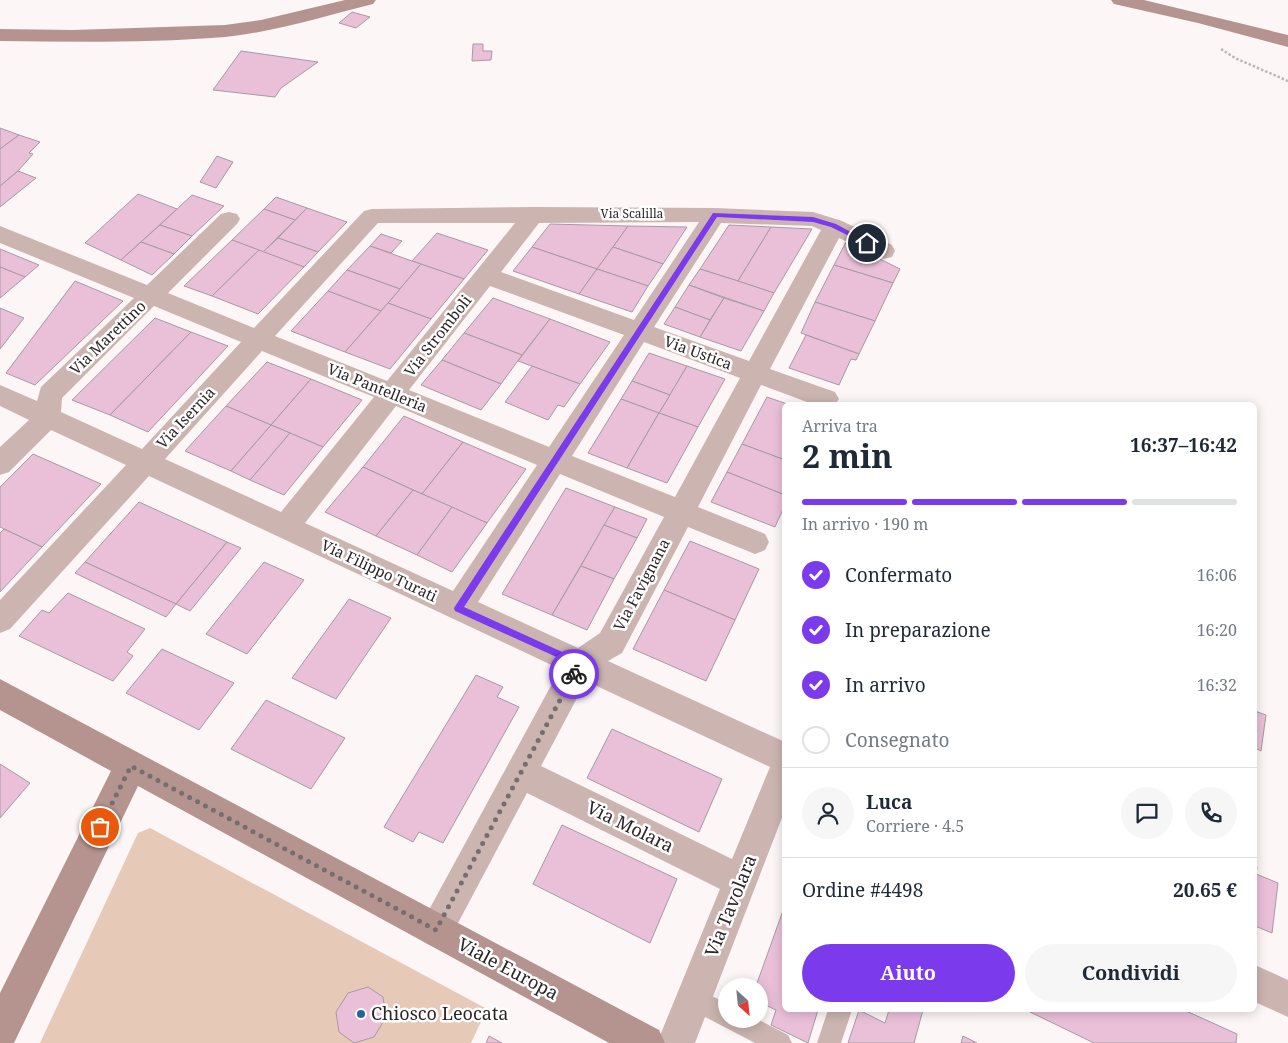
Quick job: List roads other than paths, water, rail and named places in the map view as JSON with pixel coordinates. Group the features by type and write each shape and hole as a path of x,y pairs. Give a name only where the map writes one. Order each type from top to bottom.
{"street":[{"path":"0,35 73,36 225,31 261,26 367,0"},
{"path":"1120,0 1201,18 1288,41"},
{"name":"Via Stromboli","path":"285,528 534,214"},
{"path":"458,608 715,214"},
{"name":"Via Scalilla","path":"372,216 715,214 813,220 834,226 884,251"},
{"name":"Via Isernia","path":"0,620 372,216"},
{"name":"Via Marettino","path":"47,418 50,394 229,219"},
{"name":"Via Favignana","path":"436,930 579,664 611,643 834,226"},
{"name":"Via Pantelleria","path":"0,234 755,542"},
{"name":"Via Ustica","path":"485,276 826,399"},
{"name":"Via Filippo Turati","path":"0,395 782,757"},
{"path":"0,464 47,418"},
{"name":"Viale Europa","path":"0,694 646,1043"},
{"path":"0,1032 131,766"},
{"name":"Via Molara","path":"520,773 740,881"},
{"name":"Via Tavolara","path":"676,1043 782,776"},
{"path":"1257,984 1288,999"}],"lane":[{"path":"694,999 718,1012"},
{"path":"829,1043 839,1012"},
{"path":"751,1028 780,1043"}],"place":[{"name":"Chiosco Leocata","path":"361,1014"}]}
